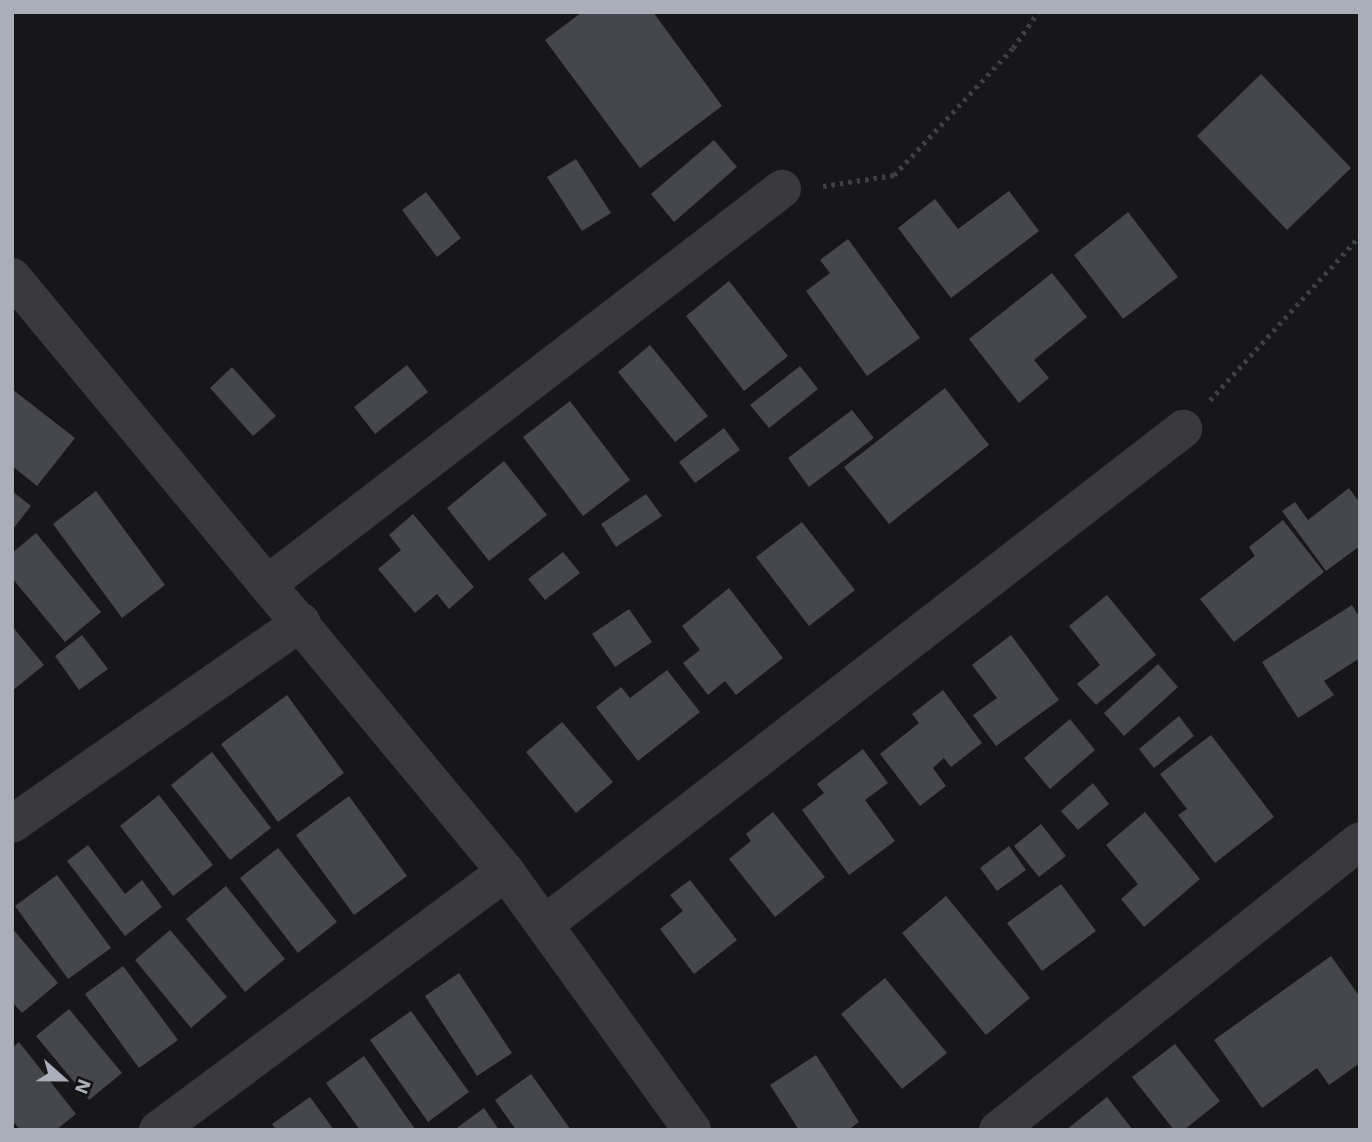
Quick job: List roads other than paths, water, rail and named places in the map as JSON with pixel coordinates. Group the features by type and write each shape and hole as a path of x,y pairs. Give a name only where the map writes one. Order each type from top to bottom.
{"street":[{"path":"269,583 782,188"},
{"path":"12,278 302,622 506,872 692,1130"},
{"path":"545,924 1183,429"},
{"path":"12,824 302,622"},
{"path":"998,1130 1360,841"},
{"path":"158,1130 506,872"}]}
